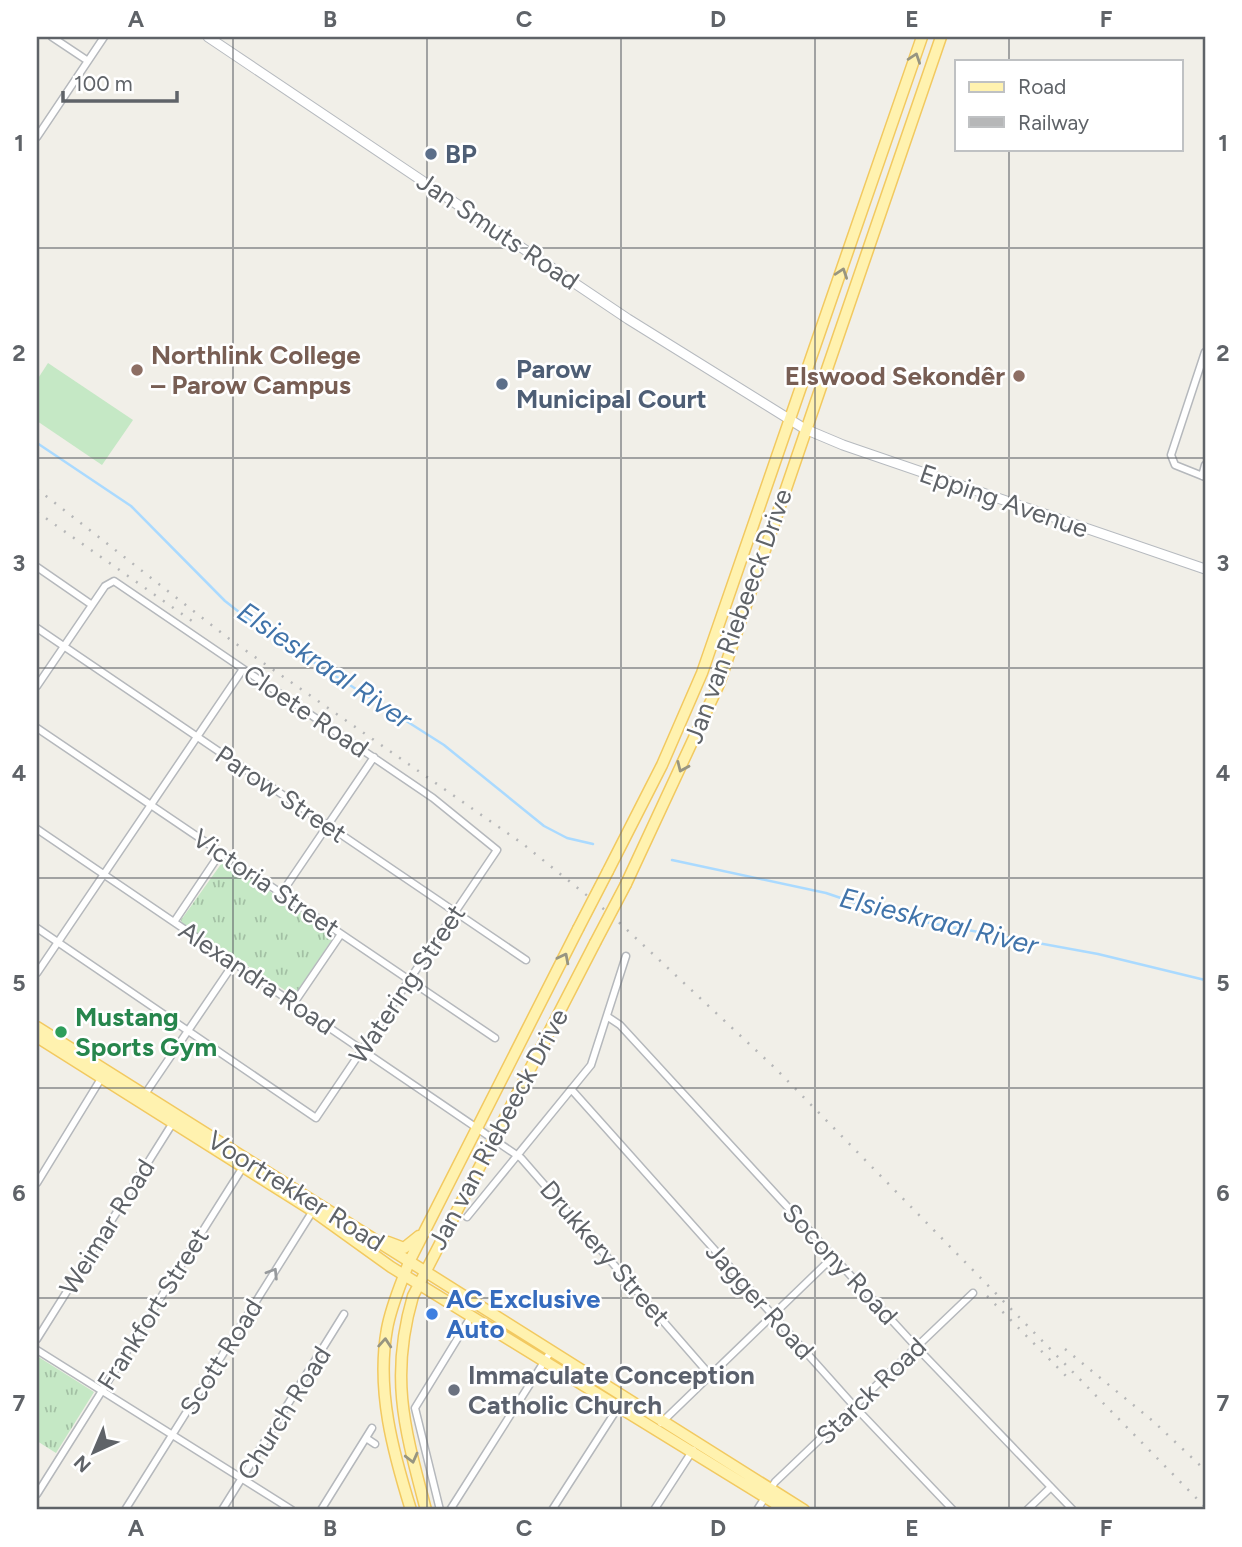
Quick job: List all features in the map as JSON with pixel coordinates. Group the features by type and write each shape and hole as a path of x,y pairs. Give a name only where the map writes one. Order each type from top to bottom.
{"main road":[{"name":"Jan van Riebeeck Drive","path":"411,1510 392,1442 385,1394 387,1329 404,1274 662,765 702,673 792,421 922,37"},
{"name":"Jan van Riebeeck Drive","path":"426,1510 411,1452 400,1388 404,1326 419,1282 626,884 719,684 941,37"},
{"name":"Voortrekker Road","path":"37,1027 143,1099 315,1207 357,1229 424,1271 548,1355 768,1493 804,1510"},
{"name":"Voortrekker Road","path":"37,1037 105,1074"},
{"name":"Voortrekker Road","path":"315,1207 404,1274 472,1315 548,1355"},
{"path":"357,1229 374,1234 400,1248 408,1246 426,1230"},
{"name":"Voortrekker Road","path":"768,1493 786,1510"}],"street":[{"path":"52,37 88,61"},
{"path":"38,133 104,37"},
{"name":"Jan Smuts Road","path":"208,37 621,314 805,429"},
{"path":"1205,352 1171,449 1175,465 1204,476 1205,465"},
{"path":"1195,381 1205,385"},
{"name":"Epping Avenue","path":"805,429 843,445 1205,569"},
{"path":"37,567 92,605 37,686"},
{"name":"Cloete Road","path":"92,605 108,582 117,582 433,798 498,850"},
{"name":"Parow Street","path":"37,628 526,960"},
{"path":"37,973 243,669"},
{"name":"Victoria Street","path":"37,728 495,1038"},
{"path":"281,894 374,757"},
{"name":"Alexandra Road","path":"37,829 493,1140"},
{"name":"Watering Street","path":"188,1031 316,1118 498,850"},
{"path":"174,922 221,852"},
{"path":"37,928 188,1031"},
{"path":"294,1003 341,934"},
{"path":"467,1217 591,1065 626,956"},
{"path":"143,1099 234,963"},
{"name":"Socony Road","path":"608,1017 620,1025 917,1347 1073,1510"},
{"path":"37,1183 105,1074"},
{"name":"Jagger Road","path":"571,1089 854,1406 953,1510"},
{"name":"Weimar Road","path":"37,1339 175,1119"},
{"name":"Drukkery Street","path":"493,1140 516,1155 710,1375"},
{"name":"Frankfort Street","path":"37,1494 245,1163"},
{"name":"Scott Road","path":"125,1510 315,1207"},
{"path":"660,1425 834,1256"},
{"name":"Starck Road","path":"757,1510 768,1493 854,1406 973,1293"},
{"name":"Church Road","path":"222,1510 344,1314"},
{"path":"440,1510 415,1408 472,1315"},
{"path":"37,1350 292,1510"},
{"path":"450,1510 548,1355"},
{"path":"552,1510 622,1401"},
{"path":"321,1510 372,1428"},
{"path":"366,1438 375,1444"},
{"path":"654,1510 695,1447"},
{"path":"1027,1510 1051,1487"}],"green space":[{"path":"48,363 133,420 102,465 37,421 37,380"},
{"path":"224,860 332,934 333,938 294,996 182,923 181,920"},
{"path":"37,1356 94,1392 56,1453 37,1441"}],"waterway":[{"name":"Elsieskraal River","path":"37,443 131,506 225,601 257,626 444,745 544,826 567,838 593,844"},
{"name":"Elsieskraal River","path":"672,860 826,893 897,917 1098,954 1205,980"}],"railway":[{"path":"37,489 232,641 523,844 610,914 775,1068 1205,1507"},
{"path":"37,512 192,621"},
{"path":"987,1296 1066,1376"},
{"path":"1065,1349 1154,1422 1205,1470"}],"place":[{"name":"BP","path":"431,154"},
{"name":"Northlink College – Parow Campus","path":"137,370"},
{"name":"Elswood Sekondêr","path":"1019,376"},
{"name":"Parow Municipal Court","path":"502,384"},
{"name":"Mustang Sports Gym","path":"61,1032"},
{"name":"AC Exclusive Auto","path":"432,1314"},
{"name":"Immaculate Conception Catholic Church","path":"454,1390"}]}
